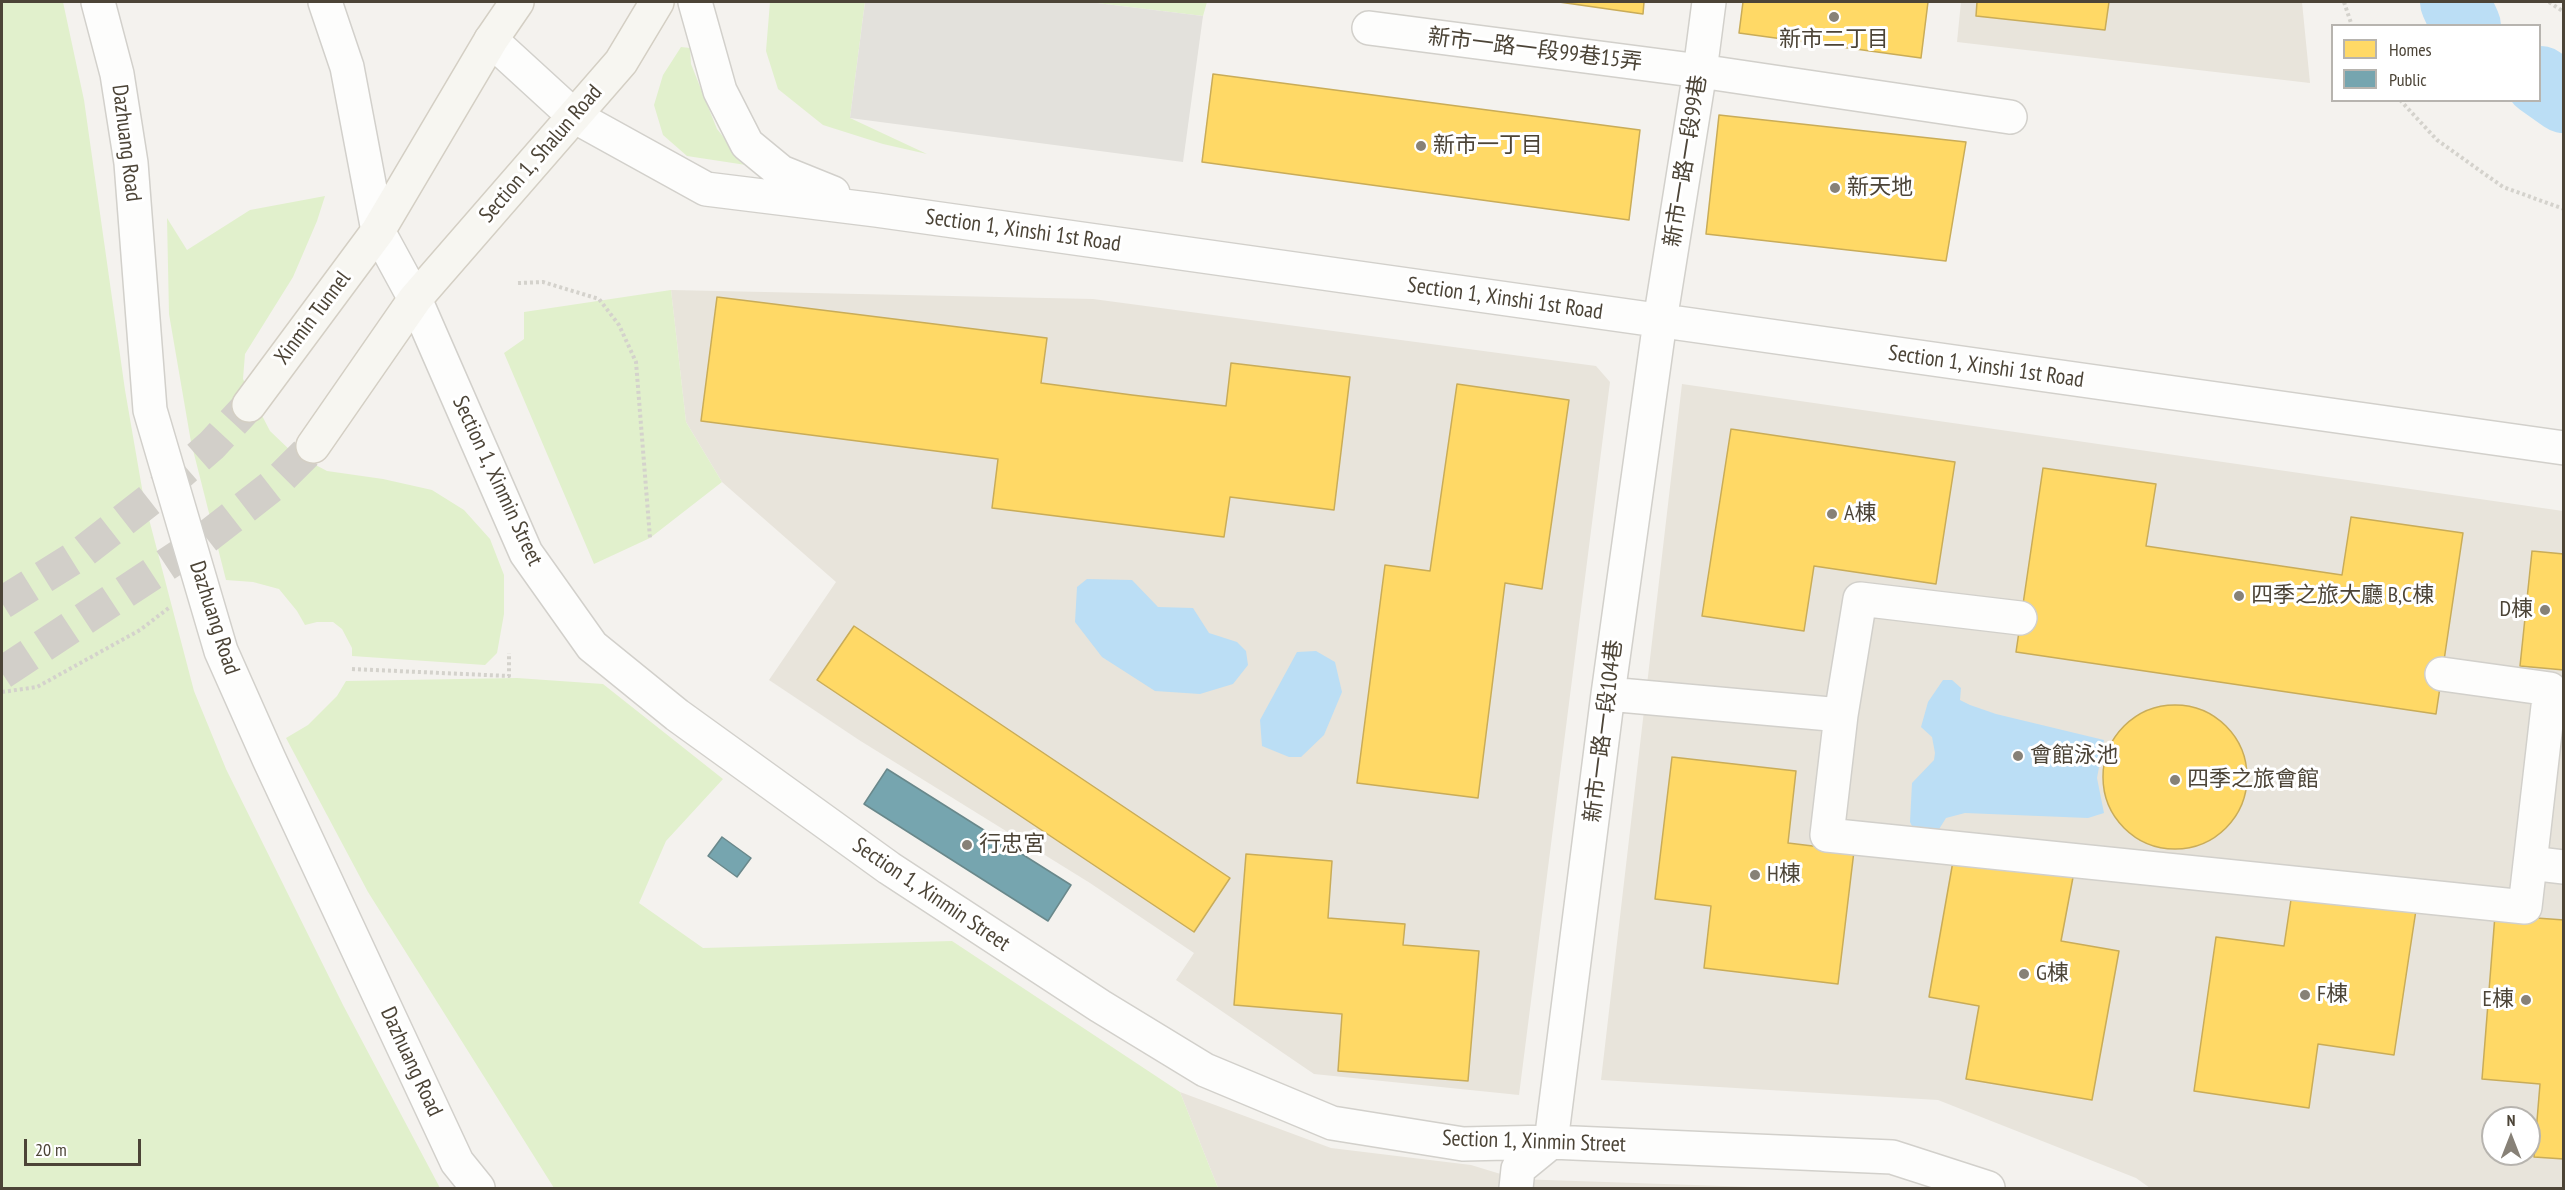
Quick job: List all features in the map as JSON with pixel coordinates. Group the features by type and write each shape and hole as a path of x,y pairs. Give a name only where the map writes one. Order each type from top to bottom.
{"street":[{"name":"Dazhuang Road","path":"98,2 117,74 131,163 150,410 221,651 268,759 457,1162 478,1188"},
{"name":"Section 1, Xinmin Street","path":"325,2 347,67 378,231 415,299 526,553 592,646 677,715 889,868 1100,1006 1204,1070 1332,1123 1462,1144 1551,1142 1892,1156 1988,1188"},
{"path":"378,231 491,40 517,2"},
{"name":"Section 1, Shalun Road","path":"415,299 621,62 657,2"},
{"path":"695,2 720,91 747,144 781,172 876,210"},
{"name":"新市一路一段99巷","path":"1660,321 1709,2"},
{"name":"新市一路一段99巷15弄","path":"1369,28 1700,71 2010,117"},
{"name":"Section 1, Xinshi 1st Road","path":"491,40 574,116 706,189 876,210 2564,448"},
{"name":"Xinmin Tunnel","path":"249,405 378,231"},
{"path":"313,446 415,299"},
{"name":"新市一路一段104巷","path":"1551,1142 1608,694 1660,321"},
{"path":"2020,618 1860,599 1841,715 1827,835 2525,907 2550,689 2442,674"},
{"path":"1608,694 1841,715"},
{"path":"2530,863 2564,867"},
{"path":"1516,1188 1518,1169 1551,1142"}],"path":[{"path":"2344,2 2351,24"},
{"path":"2549,2 2564,12"},
{"path":"2402,102 2437,140 2503,187 2564,209"},
{"path":"518,283 543,282 599,299 619,325 636,362 650,538"},
{"path":"2,692 38,687 140,630 170,608 207,598"},
{"path":"352,669 509,676 509,653"}],"shaded area":[{"path":"865,2 1089,2 1203,16 1183,162 850,118"},
{"path":"1961,2 2302,2 2310,83 1957,42"},
{"path":"671,290 1093,299 1596,366 1610,382 1519,1095 1314,1074 1176,980 1194,953 1090,883 859,740 769,680 836,582 722,482 686,422"},
{"path":"1682,384 2563,511 2563,1188 2150,1188 2136,1178 1938,1100 1601,1080"},
{"path":"1180,1092 1331,1148 1471,1165 1517,1179 1782,1188 1218,1188"}],"green space":[{"path":"2,2 63,2 84,100 125,390 144,500 194,691 226,769 343,1005 440,1188 2,1188"},
{"path":"770,2 865,2 850,118 927,154 883,144 823,125 778,89 766,51"},
{"path":"1089,2 1207,2 1203,16"},
{"path":"681,47 690,48 691,64 717,129 746,165 687,156 663,135 654,105 663,75"},
{"path":"325,196 293,277 245,354 243,379 270,431 293,453 327,471 383,479 432,490 464,510 490,539 504,575 504,614 497,653 485,665 352,656 352,648 342,629 333,622 305,625 279,589 253,582 226,580 191,442 169,314 167,218 187,250 250,210"},
{"path":"671,290 686,422 722,482 650,538 594,564 504,353 524,339 524,312"},
{"path":"517,678 603,684 723,779 666,841 639,903 703,948 952,941 1180,1092 1218,1188 554,1188 368,892 286,738 308,725 337,696 346,681"}],"water":[{"path":"1087,579 1132,580 1158,607 1193,608 1209,633 1237,642 1246,651 1248,665 1233,684 1200,694 1155,691 1102,657 1075,622 1077,587"},
{"path":"1316,651 1335,662 1342,692 1324,735 1301,757 1289,757 1262,746 1260,720 1297,652"},
{"name":"會館泳池","path":"1943,680 1952,680 1961,688 1960,700 1970,705 1996,714 2104,740 2097,778 2104,813 2088,818 1965,813 1946,818 1936,834 1915,832 1910,822 1912,783 1934,760 1935,753 1932,737 1921,727 1928,702"}],"building: Homes":[{"path":"1559,2 1644,2 1643,14"},
{"name":"新市二丁目","path":"1743,2 1928,2 1921,58 1739,33"},
{"path":"1977,2 2109,2 2105,30 1976,16"},
{"name":"新市一丁目","path":"1213,74 1640,130 1629,220 1202,162"},
{"name":"新天地","path":"1719,115 1966,142 1946,261 1706,234"},
{"path":"717,297 1047,338 1041,383 1132,395 1226,406 1231,363 1350,377 1334,510 1230,497 1224,537 992,508 998,459 701,421"},
{"path":"1457,384 1569,400 1542,589 1505,583 1478,798 1357,783 1385,565 1430,571"},
{"name":"A棟","path":"1731,429 1955,462 1936,584 1814,566 1804,631 1702,616"},
{"name":"四季之旅大廳 B,C棟","path":"2043,468 2156,484 2146,546 2342,575 2351,517 2463,533 2436,714 2016,652"},
{"name":"D棟","path":"2532,551 2564,554 2564,670 2520,666"},
{"path":"854,626 1230,878 1194,932 817,680"},
{"name":"四季之旅會館","path":"2175,705 2203,711 2226,726 2241,749 2247,777 2241,805 2226,828 2203,843 2175,849 2147,843 2124,828 2109,805 2103,777 2109,749 2124,726 2147,711"},
{"name":"H棟","path":"1672,757 1796,771 1788,843 1854,851 1838,984 1704,968 1711,906 1655,899"},
{"name":"G棟","path":"1955,850 2074,872 2061,941 2119,951 2092,1100 1966,1079 1979,1006 1929,997"},
{"path":"1246,854 1332,861 1328,918 1405,924 1403,945 1479,951 1468,1081 1338,1071 1342,1014 1234,1005"},
{"name":"F棟","path":"2292,893 2416,910 2394,1055 2318,1044 2309,1108 2194,1091 2216,937 2284,946"},
{"name":"E棟","path":"2495,915 2564,920 2564,1159 2541,1157 2541,1106 2538,1106 2540,1084 2482,1079"}],"building: Public":[{"name":"行忠宮","path":"887,769 1071,885 1048,921 864,804"},
{"path":"722,837 751,858 737,877 708,856"}],"waterway":[{"path":"2455,2 2465,24"},
{"path":"2541,82 2564,98"}],"tunnel":[{"path":"2,603 79,555 153,497 212,445 249,405"},
{"path":"2,673 199,543 276,483 313,446"}],"place":[{"name":"新市二丁目","path":"1834,17"},
{"name":"新市一丁目","path":"1421,146"},
{"name":"新天地","path":"1835,188"},
{"name":"A棟","path":"1832,514"},
{"name":"四季之旅大廳 B,C棟","path":"2239,596"},
{"name":"D棟","path":"2545,610"},
{"name":"會館泳池","path":"2018,756"},
{"name":"四季之旅會館","path":"2175,780"},
{"name":"行忠宮","path":"967,845"},
{"name":"H棟","path":"1755,875"},
{"name":"G棟","path":"2024,974"},
{"name":"F棟","path":"2305,995"},
{"name":"E棟","path":"2526,1000"}]}
